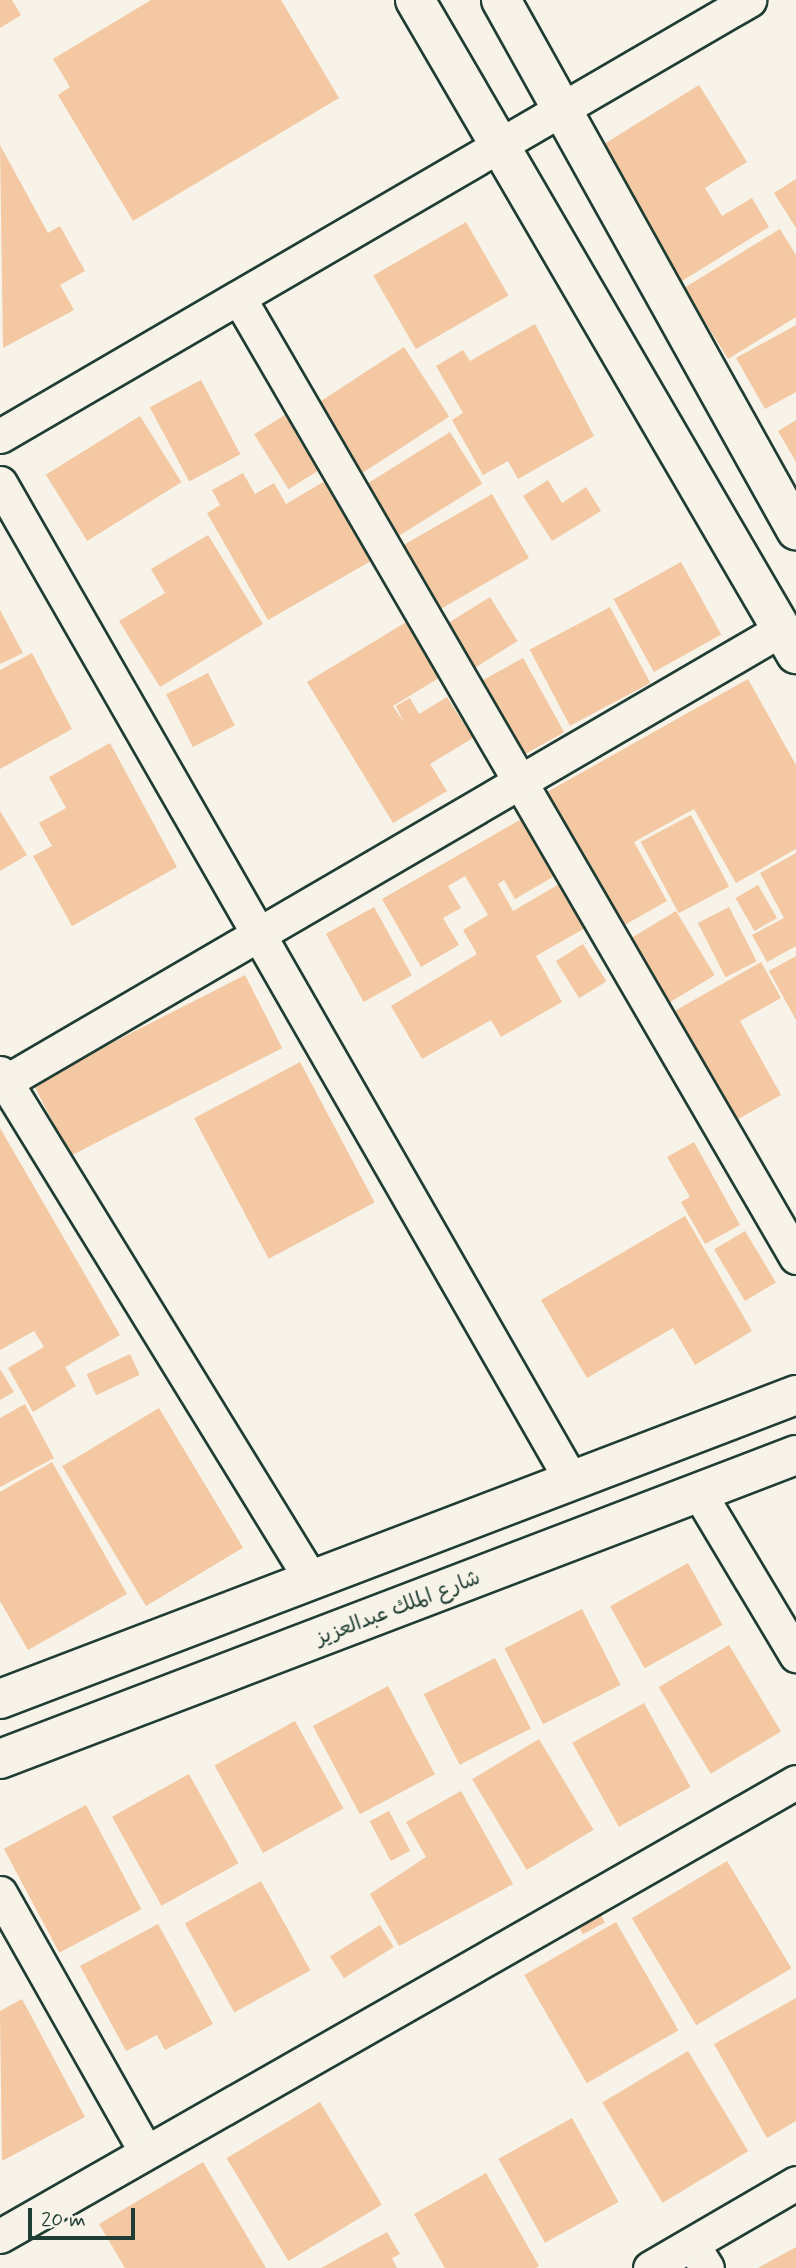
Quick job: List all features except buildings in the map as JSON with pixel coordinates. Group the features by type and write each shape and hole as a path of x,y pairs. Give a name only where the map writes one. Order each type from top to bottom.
{"street":[{"path":"312,1581 2,1080 261,935 520,785 789,641 415,0"},
{"path":"501,0 796,530"},
{"path":"0,436 749,0"},
{"path":"239,298 796,1257"},
{"path":"0,483 570,1478"},
{"path":"0,1699 312,1581 570,1478 796,1395"},
{"name":"شارع الملك عبدالعزيز","path":"0,1759 796,1455"},
{"path":"699,1493 796,1655"},
{"path":"0,2236 796,1782"},
{"path":"0,1893 146,2152"},
{"path":"650,2268 699,2256 796,2183"}]}
